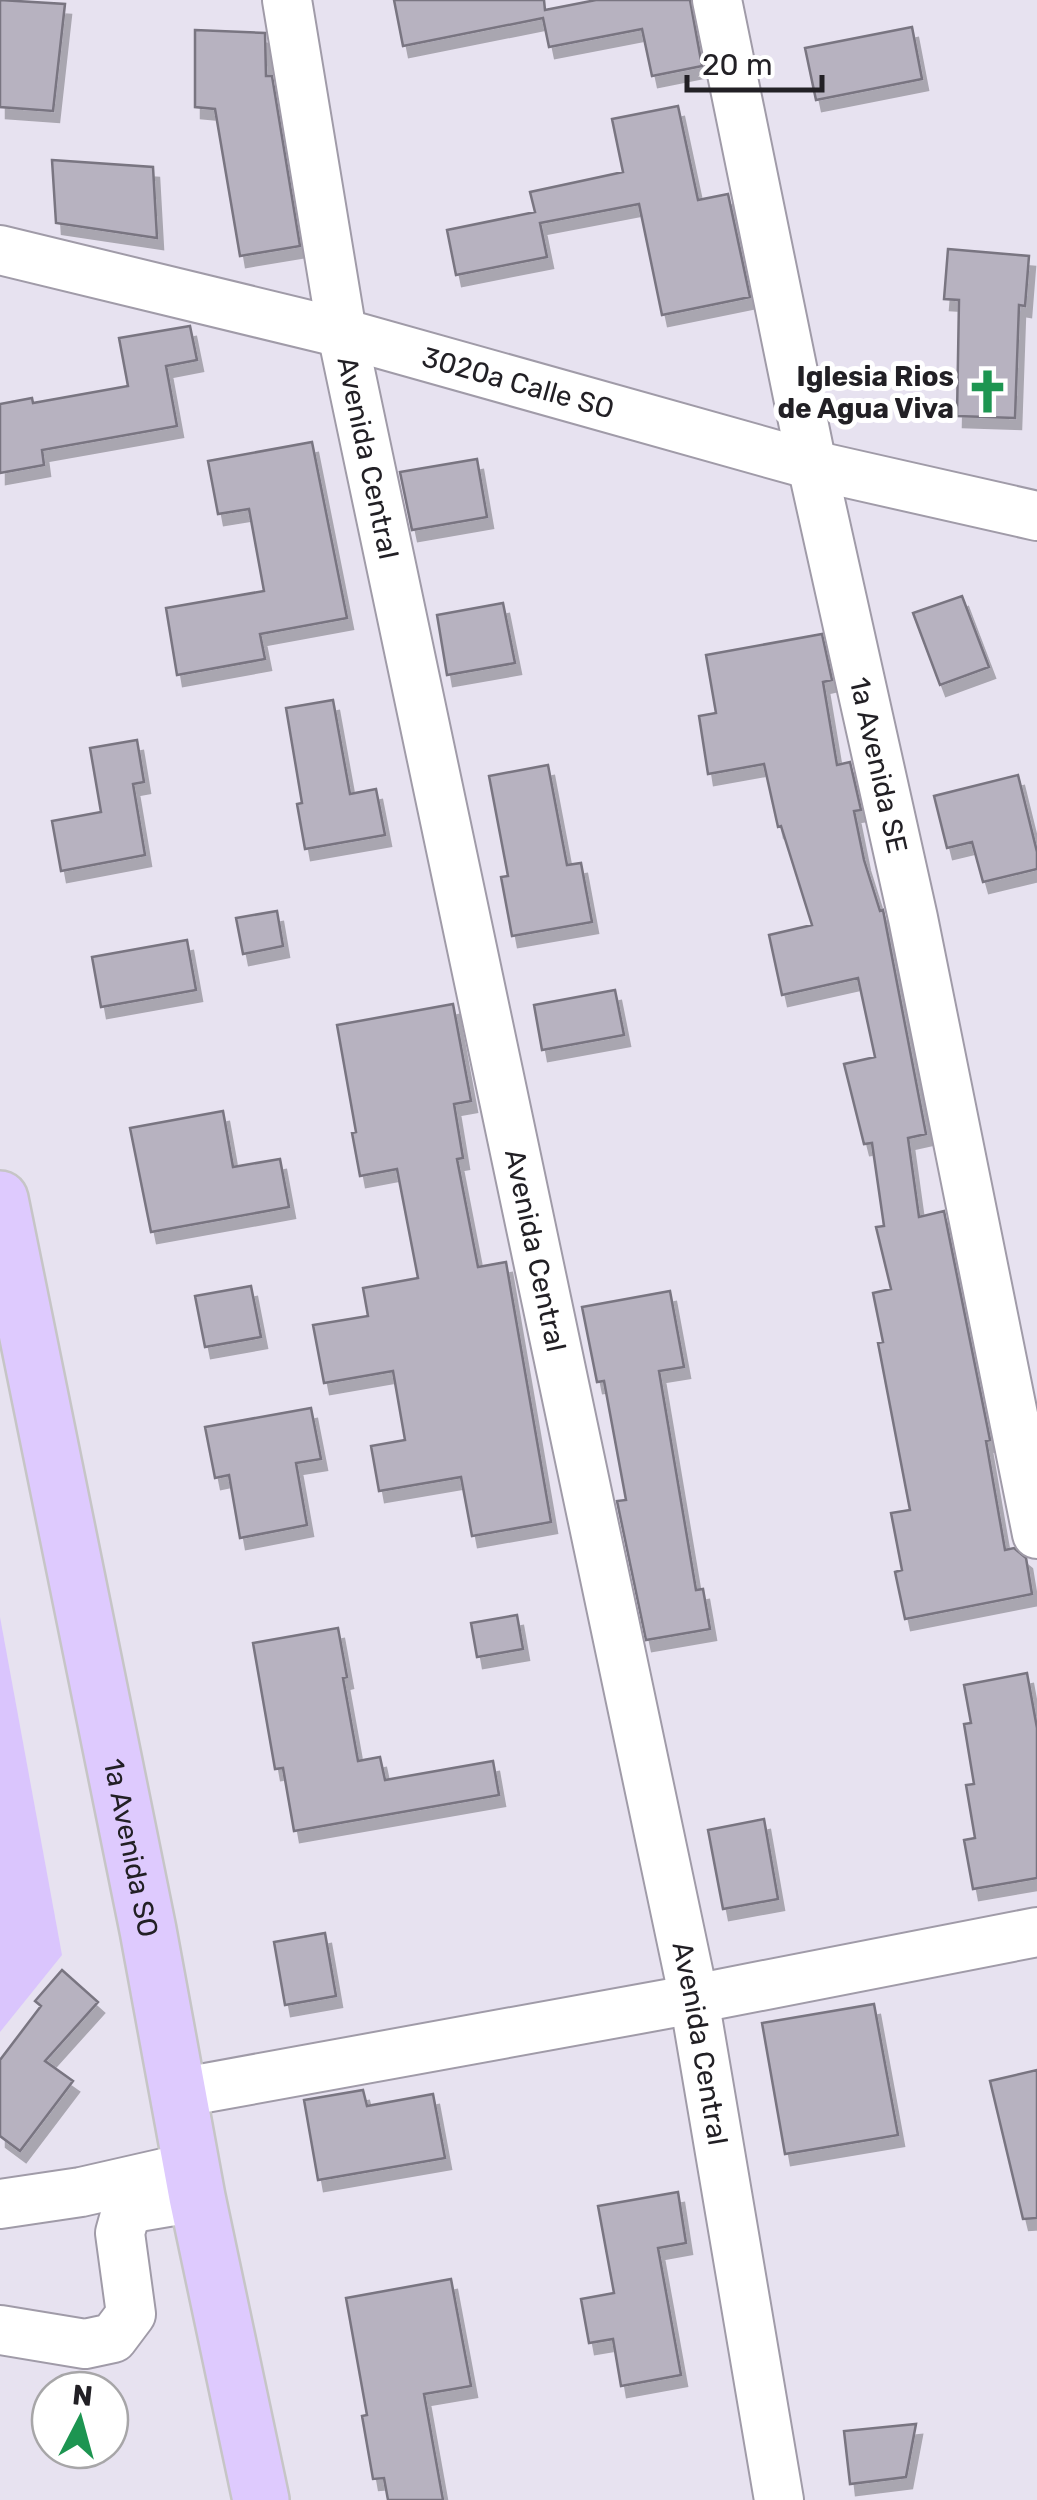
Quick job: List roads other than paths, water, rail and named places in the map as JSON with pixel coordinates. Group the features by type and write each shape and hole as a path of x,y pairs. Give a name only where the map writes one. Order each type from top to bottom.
{"highway":[{"name":"1a Avenida SO","path":"0,1199 260,2500"}],"street":[{"name":"Avenida Central","path":"288,0 342,333 694,1999 779,2500"},
{"name":"1a Avenida SE","path":"717,0 812,465 913,918 1037,1534"},
{"name":"3020a Calle SO","path":"0,250 342,333 812,465 1037,516"},
{"path":"178,2093 1037,1932"},
{"path":"0,2204 194,2182"},
{"path":"0,2330 85,2344 114,2338 132,2314 120,2233 125,2215 194,2182"}],"place":[{"name":"Iglesia Rios de Agua Viva","path":"987,392"}]}
